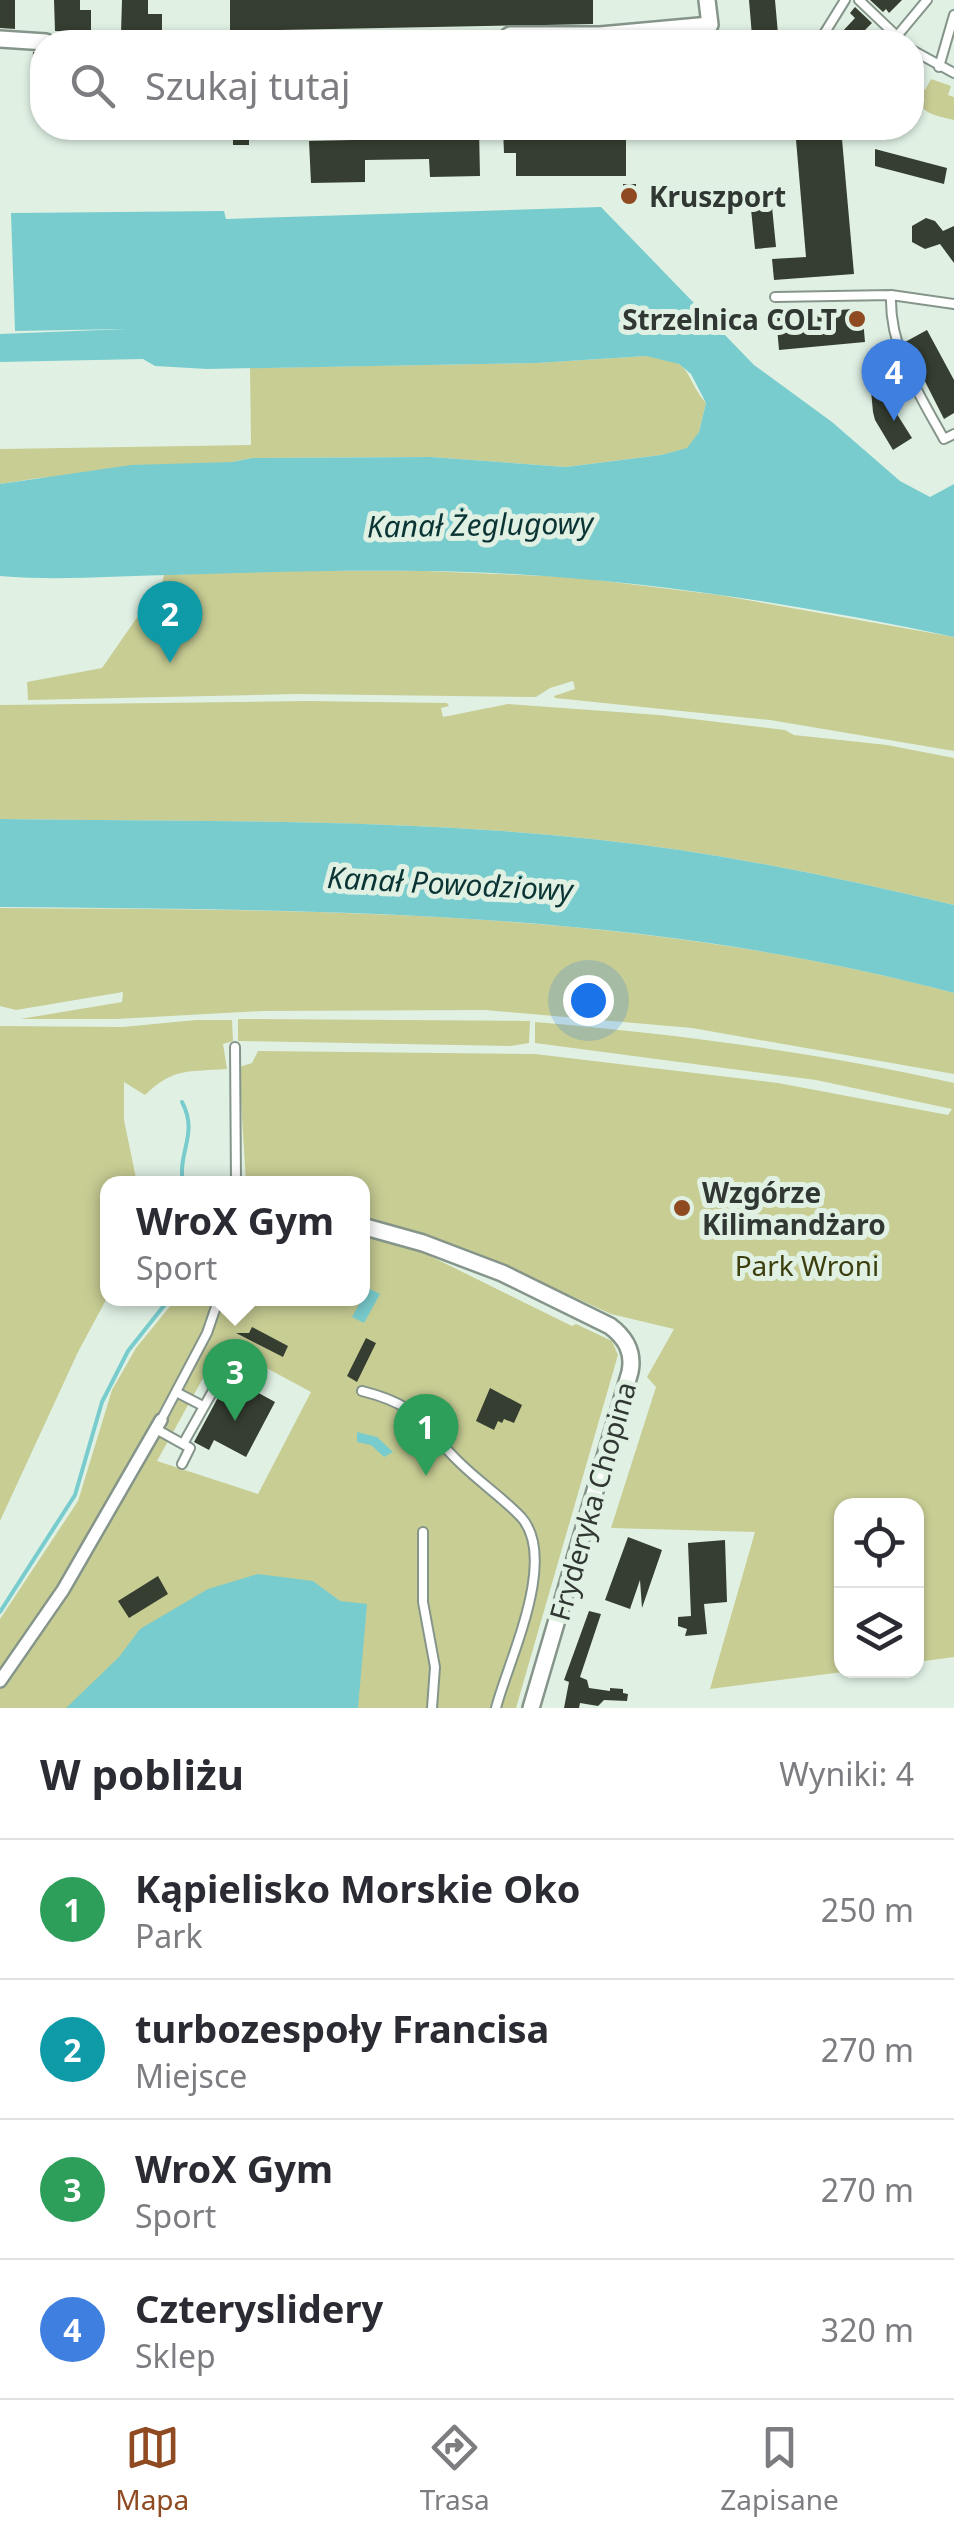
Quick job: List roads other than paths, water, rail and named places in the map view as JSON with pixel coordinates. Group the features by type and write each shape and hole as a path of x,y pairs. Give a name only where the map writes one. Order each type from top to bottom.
{"street":[{"path":"655,30 710,25 707,0"},
{"path":"0,39 30,41"},
{"name":"Fryderyka Chopina","path":"370,1228 502,1272 610,1326 630,1351 630,1372 531,1708"},
{"path":"0,1681 63,1590 159,1424"}],"lane":[{"path":"827,30 846,0"},
{"path":"859,0 891,30"},
{"path":"906,30 927,0"},
{"path":"940,67 954,15"},
{"path":"924,57 954,72"},
{"path":"890,295 896,339 912,380 944,438 954,434"},
{"path":"775,297 890,295 954,304"},
{"path":"235,1048 236,1176"},
{"path":"182,1464 190,1448 159,1424 207,1333 215,1306"},
{"path":"183,1444 233,1354"},
{"path":"362,1391 388,1396 409,1407 473,1476 523,1519 531,1534 536,1555 535,1578 496,1708"},
{"path":"176,1392 204,1406"},
{"path":"423,1532 423,1602 435,1667 432,1708"}],"water":[{"name":"Kanał Żeglugowy","path":"601,207 754,365 832,422 900,481 930,497 954,484 954,637 756,600 556,577 391,571 0,576 0,484 131,465 252,458 431,457 566,467 687,448 699,432 706,403 691,374 679,364 646,356 537,363 207,369 155,366 143,359 0,362 0,334 126,329 15,331 11,213 224,211 226,219"},
{"name":"Kanał Powodziowy","path":"0,819 426,826 596,839 749,861 954,905 954,993 837,965 600,930 360,913 0,907"},
{"path":"370,1289 380,1294 364,1323 352,1317 358,1306 370,1306"},
{"path":"357,1432 377,1437 393,1452 384,1457 371,1445 357,1442"},
{"path":"258,1574 313,1581 340,1601 367,1604 358,1708 66,1708 119,1657 140,1629 208,1589"}],"waterway":[{"path":"182,1102 188,1124 182,1176"},
{"path":"0,1612 75,1495 102,1402 128,1351 164,1306"}],"place":[{"name":"Kruszport","path":"629,196"},
{"name":"Strzelnica COLT","path":"857,319"},
{"name":"Czteryslidery","path":"894,421"},
{"name":"turbozespoły Francisa","path":"170,663"},
{"name":"Wzgórze Kilimandżaro","path":"682,1208"},
{"name":"WroX Gym","path":"235,1421"},
{"name":"Kąpielisko Morskie Oko","path":"426,1476"}],"park label":[{"name":"Park Wroni","path":"807,1265"}]}
